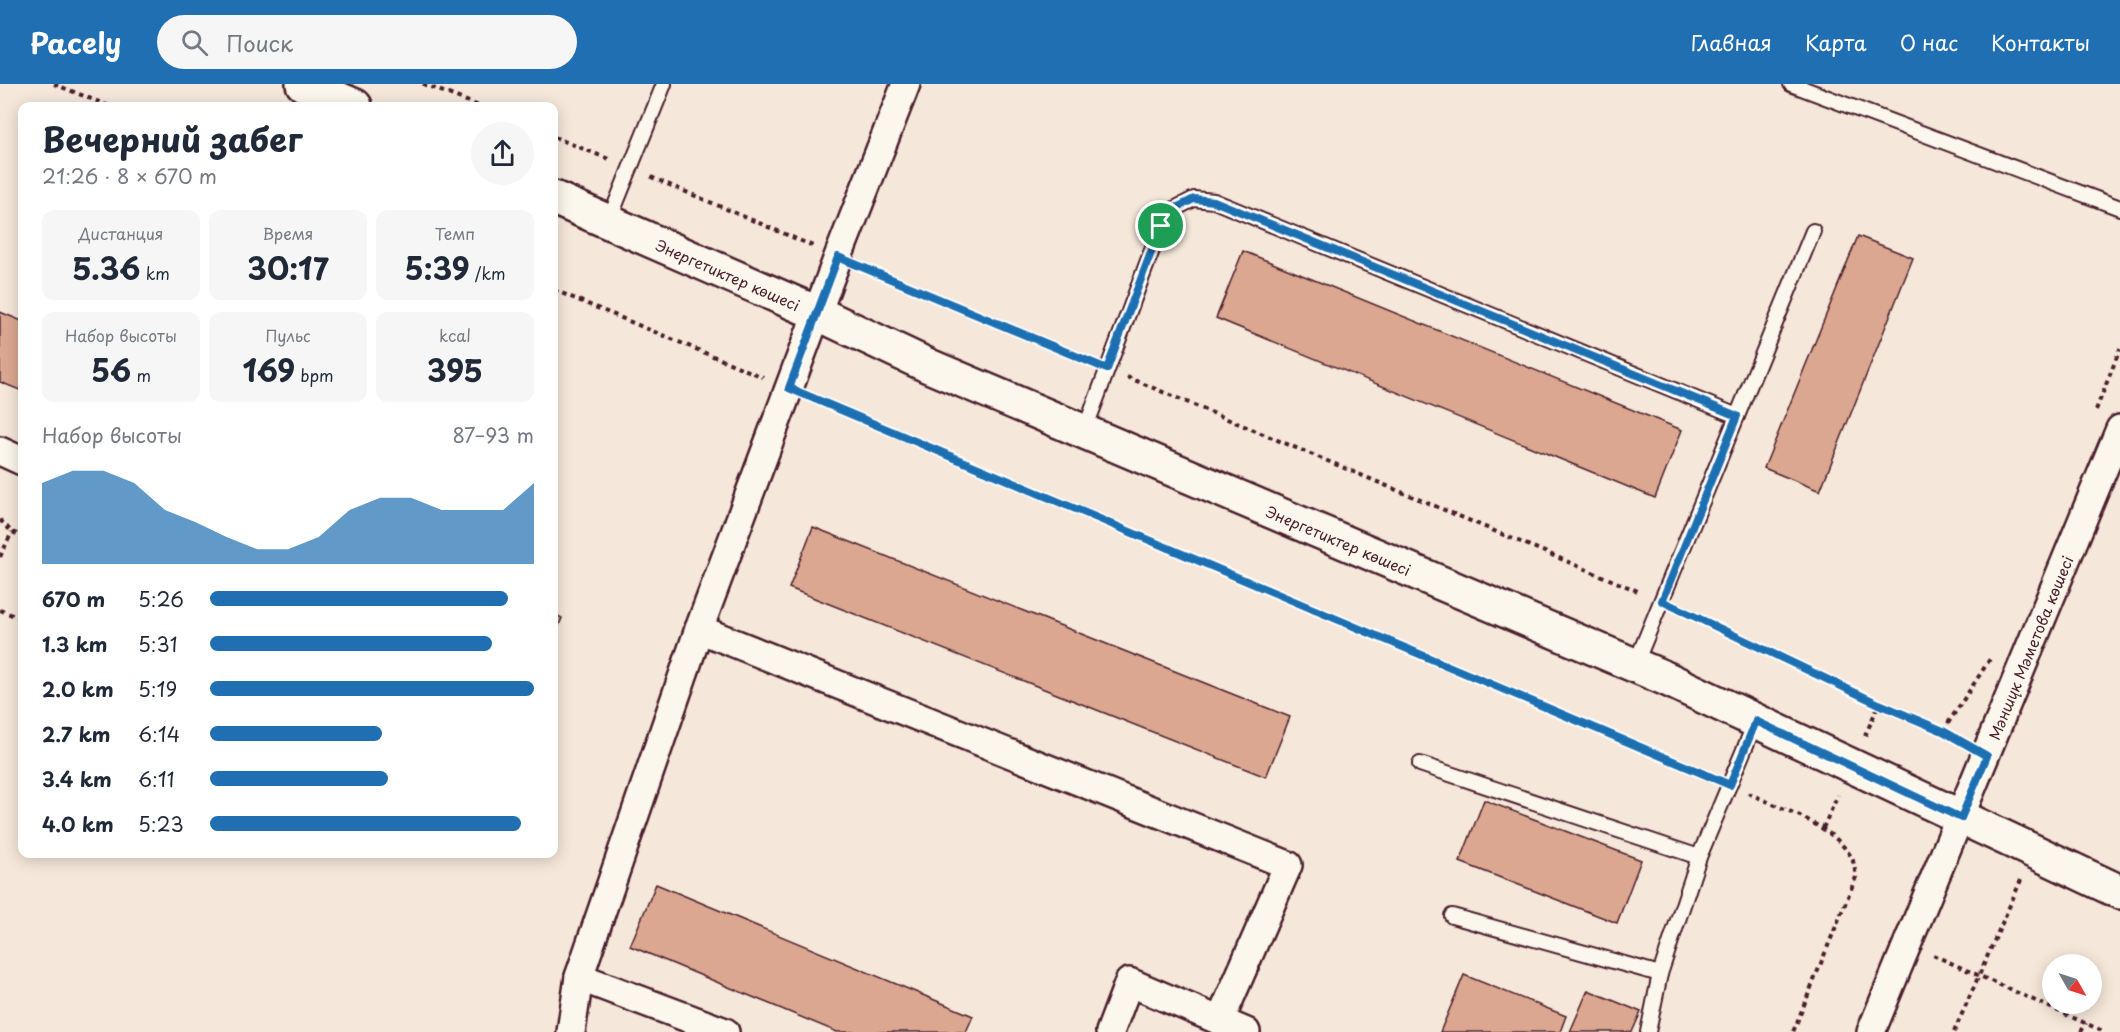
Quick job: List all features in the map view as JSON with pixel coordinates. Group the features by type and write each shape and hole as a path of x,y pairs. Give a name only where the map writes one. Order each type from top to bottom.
{"main road":[{"path":"303,84 342,102"},
{"name":"Энергетиктер көшесі","path":"558,200 929,366 1635,665 2120,892"}],"street":[{"path":"571,1032 579,977 699,629 838,257 906,84"},
{"name":"Мәншүк Мәметова көшесі","path":"1871,1032 1987,756 2120,429"},
{"path":"0,451 18,459"},
{"path":"699,629 1288,865 1220,1021"},
{"path":"579,977 725,1032"},
{"path":"1110,1032 1129,982 1246,1032"}],"lane":[{"path":"608,223 664,84"},
{"path":"1791,84 2120,208"},
{"path":"1084,432 1161,226 1176,208 1194,199 1214,201 1737,416"},
{"path":"1635,665 1813,231"},
{"path":"1648,1032 1660,974 1699,856 1756,721"},
{"path":"1420,764 1699,856"},
{"path":"1452,916 1660,974"}],"path":[{"path":"54,84 99,102"},
{"path":"423,84 469,102"},
{"path":"558,139 1662,601 1879,704 1943,731 1987,756"},
{"path":"558,292 1730,785 1823,828 1838,841 1852,859 1856,877 1793,1032"},
{"path":"0,520 12,532 18,534"},
{"path":"0,557 12,532"},
{"path":"0,610 18,617"},
{"path":"1954,1032 2034,852"},
{"path":"1908,944 2105,1032"},
{"path":"2081,1032 2085,1023"}],"building":[{"path":"1858,236 1913,258 1820,491 1764,468"},
{"path":"1243,251 1682,430 1655,498 1216,318"},
{"path":"0,312 18,319 18,389 0,382"},
{"path":"813,527 1290,717 1266,777 789,588"},
{"path":"558,616 562,618 558,628"},
{"path":"1484,800 1641,860 1617,923 1460,862"},
{"path":"656,884 973,1016 966,1032 837,1032 630,946"},
{"path":"1464,975 1566,1016 1560,1032 1440,1032"},
{"path":"1588,990 1641,1012 1632,1032 1570,1032"}],"route":[{"path":"1194,199 1214,201 1737,416 1662,601 1879,704 1943,731 1987,756 1961,818 1756,721 1730,785 789,388 838,257 1107,369 1161,226 1176,208 1194,199"}]}
